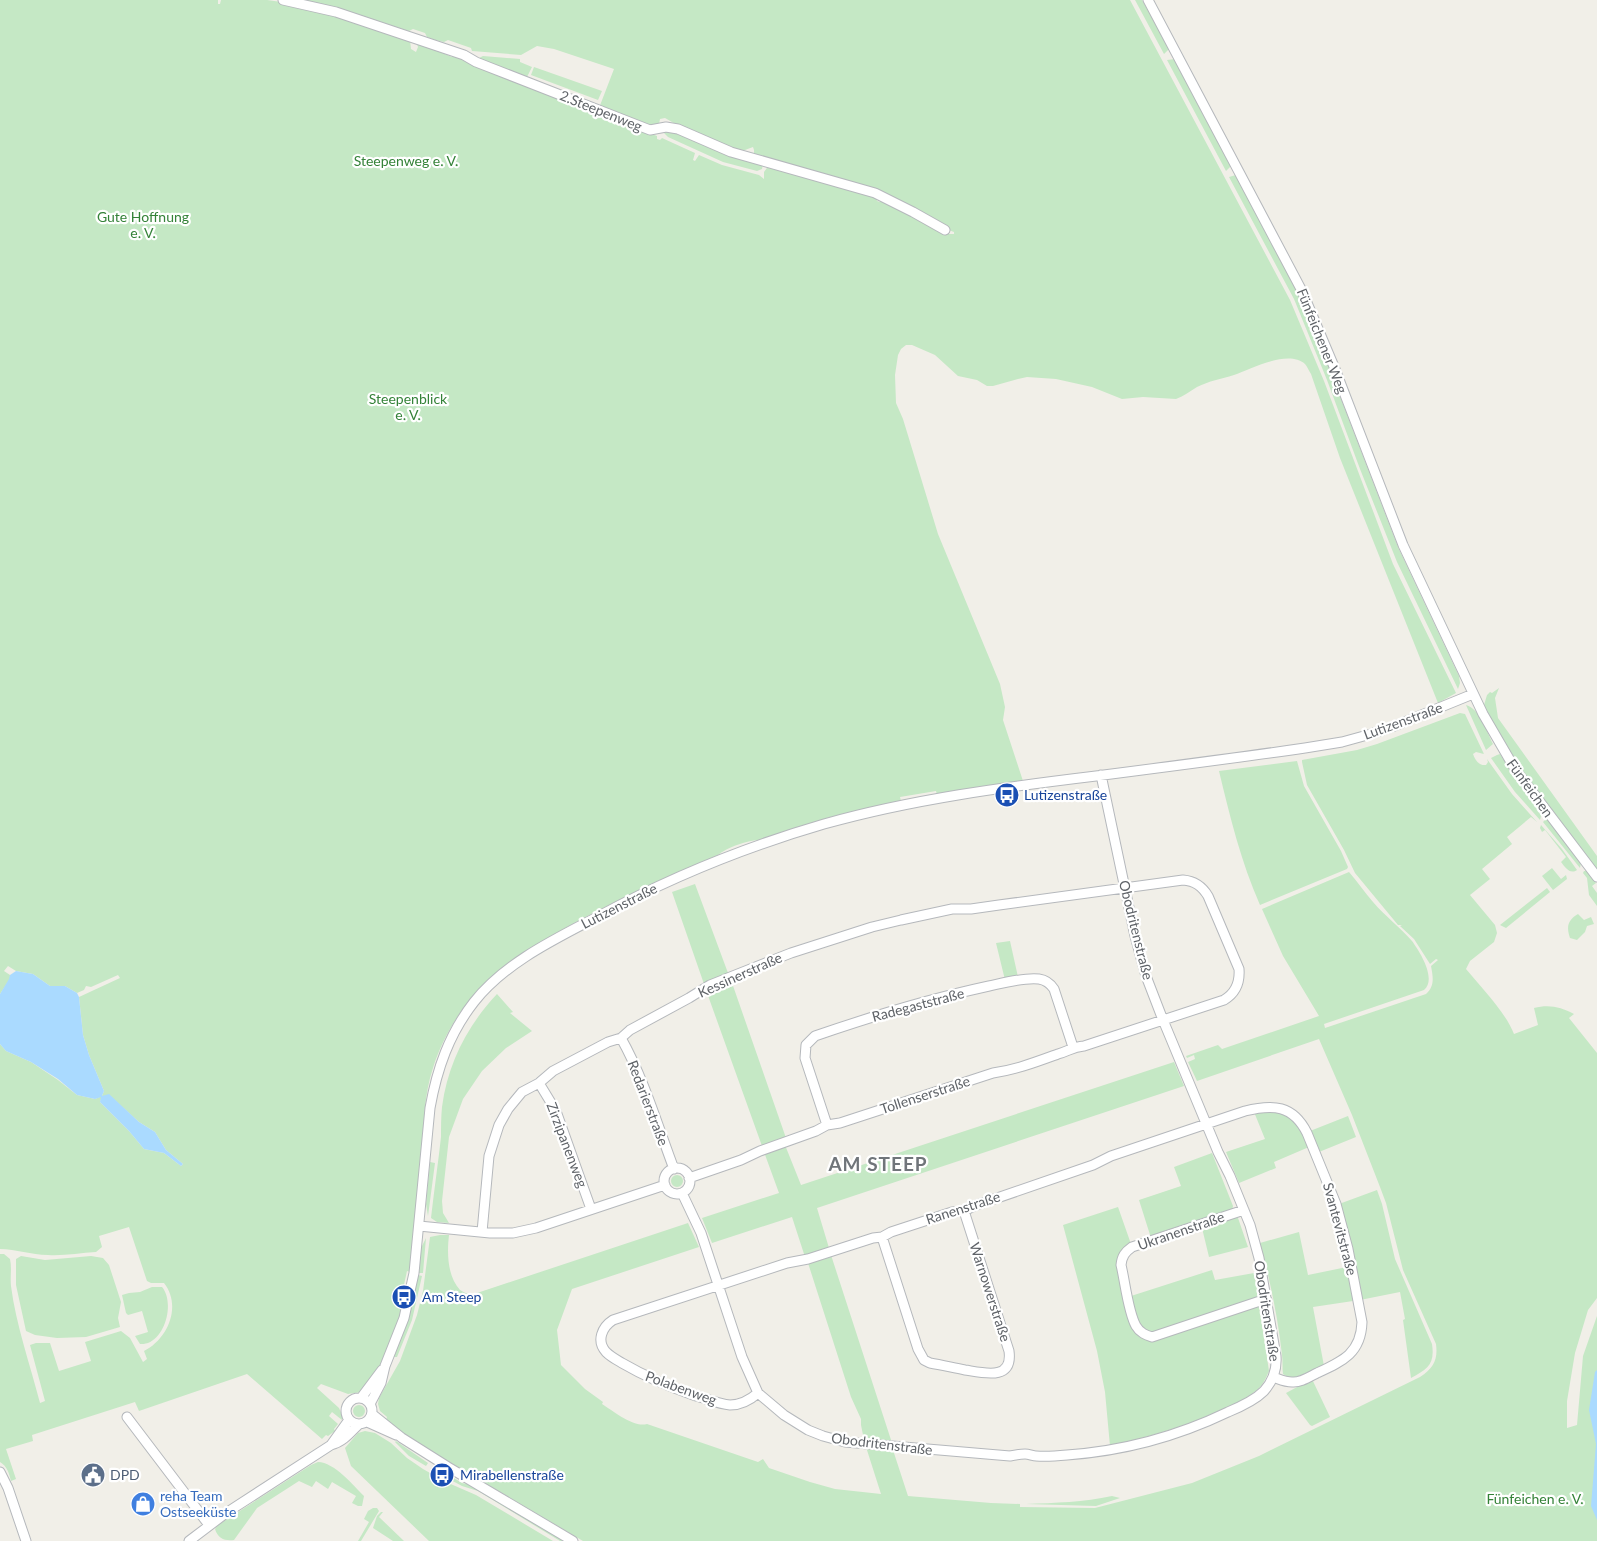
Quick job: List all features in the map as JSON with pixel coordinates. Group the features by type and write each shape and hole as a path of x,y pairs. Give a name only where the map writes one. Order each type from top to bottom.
{"street":[{"name":"2.Steepenweg","path":"283,0 336,12 464,54 476,62 650,130 666,127 678,129 731,152 875,194 945,230"},
{"name":"Fünfeichener Weg","path":"1148,0 1302,291 1403,545 1473,694"},
{"name":"Lutizenstraße","path":"370,1404 381,1383 385,1366 408,1304 414,1273 430,1108 435,1080 442,1058 450,1038 474,1002 506,971 524,958 566,933 636,896 723,858 798,832 867,813 938,798 1006,787 1342,742 1397,725 1473,694"},
{"name":"Fünfeichen","path":"1473,694 1498,742 1515,769 1597,877"},
{"name":"Obodritenstraße","path":"682,1192 701,1232 742,1357 758,1393 800,1426 834,1439 890,1446 1010,1456 1024,1454 1051,1456 1102,1451 1135,1445 1191,1428 1243,1405 1262,1393 1276,1370 1276,1356 1259,1258 1250,1225 1163,1020 1141,958 1101,775"},
{"name":"Kessinerstraße","path":"482,1232 491,1148 504,1117 522,1092 538,1083 553,1071 608,1042 621,1038 630,1030 710,985 791,953 872,927 952,909 978,908 1183,880 1190,881 1201,886 1208,896 1239,970 1239,981 1234,992 1229,997 1163,1020"},
{"name":"Radegaststraße","path":"827,1125 805,1058 806,1045 815,1036 896,1009 986,987 1040,979 1049,982 1054,989 1073,1047"},
{"name":"Tollenserstraße","path":"689,1178 741,1160 827,1125 840,1123 992,1073 1009,1071 1062,1053 1073,1047 1084,1046 1163,1020"},
{"name":"Redarierstraße","path":"621,1038 644,1084 674,1169"},
{"name":"Zirzipanenweg","path":"538,1083 556,1111 591,1209"},
{"name":"Svantevitstraße","path":"1206,1124 1262,1106 1274,1106 1286,1110 1295,1116 1303,1125 1324,1172 1336,1204 1348,1249 1362,1322 1362,1333 1358,1343 1351,1354 1338,1363 1298,1382 1288,1382 1273,1377"},
{"name":"Ranenstraße","path":"718,1285 787,1263 808,1260 873,1238 882,1237 891,1232 952,1212 964,1211 1086,1167 1111,1156 1206,1124"},
{"path":"674,1169 682,1169 688,1174 689,1178 688,1188 682,1192 670,1192 665,1185 667,1173 674,1169"},
{"path":"419,1226 505,1234 520,1232 665,1185"},
{"name":"Ukranenstraße","path":"1244,1210 1132,1247 1126,1251 1121,1265 1132,1313 1136,1327 1143,1334 1152,1337 1267,1300"},
{"name":"Warnowerstraße","path":"882,1237 920,1356 930,1363 989,1374 999,1372 1007,1366 1010,1357 1009,1351 964,1211"},
{"name":"Polabenweg","path":"718,1285 613,1320 605,1326 602,1332 602,1345 605,1351 612,1356 647,1377 661,1384 708,1399 725,1404 737,1404 758,1393"},
{"name":"Lutizenstraße","path":"362,1398 385,1366"},
{"path":"402,1438 349,1420 346,1413 347,1405 353,1400 362,1398 370,1404 372,1414 402,1438 573,1541"},
{"path":"189,1541 226,1513 331,1445 344,1439 372,1414"},
{"path":"127,1417 209,1525"},
{"path":"331,1445 349,1420"},
{"path":"0,1472 8,1488 26,1541"}],"green space":[{"path":"0,0 218,0 218,4 220,4 221,0 267,0 321,11 410,40 411,49 416,52 419,42 444,51 445,54 452,57 454,55 463,58 517,79 517,81 527,83 587,108 592,112 594,110 657,136 657,139 660,140 662,138 695,153 693,160 695,161 699,155 722,165 759,175 764,179 764,172 769,165 874,195 877,201 880,202 883,199 912,213 945,232 945,234 954,234 954,232 914,209 876,192 757,158 754,155 753,147 745,150 732,150 700,138 665,118 660,119 659,124 652,126 637,124 599,108 614,69 554,49 537,46 521,55 472,51 471,48 448,40 444,42 435,40 427,37 425,33 413,29 409,31 299,0 1130,0 1290,300 1324,381 1393,564 1456,693 1438,703 1340,458 1311,374 1305,364 1298,360 1280,359 1202,385 1176,399 1143,397 1122,399 1092,387 1056,379 1027,377 987,386 977,380 958,376 935,355 912,345 906,345 898,355 895,375 896,403 903,419 938,534 1000,684 1005,707 1003,720 1023,781 937,795 936,791 900,797 901,801 827,818 762,840 739,844 642,889 556,933 511,962 481,987 465,1005 452,1025 441,1046 430,1078 425,1109 410,1272 407,1271 400,1303 403,1304 392,1339 376,1373 361,1392 348,1394 321,1384 317,1388 339,1408 342,1415 342,1420 332,1412 329,1416 338,1424 334,1429 335,1431 322,1439 247,1374 139,1411 135,1402 32,1435 33,1441 6,1449 16,1479 11,1481 6,1468 0,1462 0,1254 4,1254 10,1259 11,1286 16,1315 40,1403 45,1401 30,1345 50,1343 59,1371 91,1361 85,1342 121,1331 130,1338 143,1362 147,1359 144,1351 160,1339 166,1330 170,1321 172,1302 164,1283 151,1283 147,1281 129,1227 99,1236 102,1247 96,1252 54,1255 0,1249 0,1044 6,1051 31,1062 77,1095 95,1099 102,1096 104,1091 83,1035 79,997 120,978 118,975 91,987 86,986 84,990 77,993 65,986 50,986 33,974 16,971 8,966 4,971 10,975 10,979 0,994","holes":["109,1095 139,1122 155,1132 166,1150 183,1164 181,1166 164,1153 144,1149 100,1102 102,1097"]},
{"path":"1135,0 1142,0 1169,49 1164,54"},
{"path":"483,56 520,59 520,62 532,67 526,79 477,59"},
{"path":"1175,59 1231,166 1226,171 1167,60"},
{"path":"534,67 602,91 598,100 531,75"},
{"path":"667,129 763,164 762,169 757,171 723,162 668,137 664,133"},
{"path":"1236,175 1287,270 1309,316 1398,547 1459,676 1460,683 1458,689 1397,562 1294,299 1229,177"},
{"path":"1499,688 1495,698 1498,718 1597,856 1597,869 1519,766 1501,739 1484,705 1487,695"},
{"path":"1466,705 1476,711 1493,744 1486,750"},
{"name":"Fünfeichen e. V.","path":"1460,713 1465,714 1484,754 1476,752 1473,754 1476,760 1481,765 1486,765 1487,759 1512,794 1537,822 1531,817 1507,837 1512,844 1482,869 1490,879 1470,895 1495,925 1497,933 1494,942 1470,961 1466,969 1499,1009 1514,1034 1538,1025 1534,1008 1550,1006 1560,1008 1574,1014 1569,1018 1597,1053 1597,1298 1588,1310 1575,1353 1567,1401 1567,1428 1577,1425 1583,1356 1597,1316 1597,1541 583,1541 402,1434 386,1420 387,1417 380,1411 379,1398 400,1361 417,1315 423,1291 430,1237 449,1235 448,1256 450,1271 460,1290 471,1295 688,1223 699,1247 572,1289 557,1330 561,1365 585,1389 603,1402 602,1404 636,1424 647,1424 758,1462 763,1459 769,1468 835,1489 881,1494 866,1447 893,1450 908,1496 1020,1504 1020,1507 1095,1508 1192,1483 1259,1456 1420,1377 1432,1367 1436,1359 1436,1344 1403,1270 1386,1203 1352,1115 1319,1039 1197,1081 1188,1062 1195,1059 1194,1055 1187,1058 1186,1056 1218,1045 1222,1049 1319,1016 1283,956 1262,909 1349,872 1378,907 1412,941 1426,966 1429,979 1428,985 1424,990 1324,1024 1325,1028 1426,994 1429,991 1433,981 1431,966 1438,960 1436,959 1430,964 1414,939 1400,926 1402,925 1398,925 1355,873 1307,785 1302,760 1357,750"},
{"path":"1500,754 1542,812 1540,820 1515,792 1491,758"},
{"path":"1297,761 1304,786 1348,867 1260,905 1242,856 1219,771"},
{"path":"1548,820 1581,863 1580,868 1543,822"},
{"path":"1541,825 1562,849 1577,870 1572,872 1564,866 1561,862 1566,857 1545,830 1542,832"},
{"path":"1552,868 1561,879 1566,875 1567,879 1553,890 1542,876"},
{"path":"1588,871 1596,883 1592,886 1597,893 1597,906 1589,895 1587,878 1583,873"},
{"path":"695,884 728,973 704,984 672,892"},
{"path":"1547,888 1550,892 1506,928 1500,925"},
{"path":"1578,914 1584,920 1591,917 1594,924 1587,926 1585,932 1577,940 1570,938 1568,927 1570,921"},
{"path":"1010,941 1018,977 1005,980 996,943"},
{"path":"731,980 786,1138 762,1146 706,990"},
{"path":"497,994 513,1012 510,1013 532,1031 506,1048 482,1071 463,1099 449,1137 442,1201 443,1213 449,1223 437,1222 431,1218 441,1137 442,1107 449,1075 460,1046 468,1032"},
{"path":"1174,1062 1184,1086 817,1208 829,1248 805,1257 792,1217 712,1243 702,1218 779,1193 764,1152 785,1145 801,1185"},
{"path":"1265,1109 1284,1112 1300,1126 1309,1147 1274,1162 1276,1168 1239,1183 1226,1152 1265,1139 1254,1112"},
{"path":"1348,1116 1356,1137 1319,1152 1310,1131"},
{"path":"1212,1153 1233,1206 1232,1211 1151,1238 1139,1200 1181,1186 1174,1167"},
{"path":"430,1162 435,1163 428,1216 426,1204"},
{"path":"675,1175 679,1175 683,1181 679,1187 675,1187 671,1183 671,1179"},
{"path":"1377,1190 1395,1259 1432,1344 1433,1351 1429,1365 1422,1372 1411,1378 1403,1320 1405,1319 1400,1292 1360,1300 1339,1204"},
{"path":"1118,1207 1131,1244 1119,1257 1133,1328 1161,1338 1259,1306 1269,1371 1263,1384 1257,1390 1232,1405 1182,1426 1110,1446 1105,1392 1097,1351 1063,1225"},
{"path":"1238,1218 1248,1247 1209,1257 1202,1228"},
{"path":"1299,1232 1308,1275 1347,1267 1353,1301 1313,1307 1324,1366 1291,1379 1283,1374 1276,1313 1260,1243"},
{"path":"426,1238 423,1273 419,1273 421,1248"},
{"path":"831,1255 892,1443 864,1440 861,1419 851,1397 808,1263"},
{"path":"21,1256 45,1260 91,1256 103,1258 109,1265 121,1302 118,1318 120,1327 86,1337 57,1338 35,1335 26,1331 16,1285 16,1259"},
{"path":"1212,1270 1215,1280 1254,1273 1258,1295 1255,1299 1152,1333 1139,1324 1131,1296"},
{"path":"418,1275 422,1276 412,1320 397,1357 393,1357 408,1319"},
{"path":"152,1287 162,1287 166,1293 168,1301 167,1317 160,1333 155,1339 148,1343 140,1344 135,1336 148,1332 142,1311 128,1315 122,1295 140,1292"},
{"path":"1312,1379 1330,1417 1312,1426 1286,1393"},
{"path":"359,1405 365,1411 359,1417 353,1411"},
{"path":"365,1431 375,1433 391,1443 407,1458 423,1469 446,1482 476,1495 553,1541 429,1541 351,1466 345,1448 358,1433"},
{"path":"396,1441 428,1463 426,1466 409,1456"},
{"path":"318,1462 337,1470 364,1496 362,1506 352,1503 356,1496 332,1482 328,1489 316,1481 312,1487 299,1481 257,1508 234,1540 225,1540 218,1535 215,1529 218,1525"},
{"path":"449,1475 462,1483 472,1485 567,1541 560,1541 478,1491 462,1486 447,1478"},
{"path":"1112,1496 1120,1498 1096,1506 1026,1504 1059,1503"},
{"path":"377,1508 379,1511 361,1541 358,1541 369,1522 364,1519 368,1511"},
{"path":"383,1512 379,1517 404,1541 393,1541 373,1528 377,1516"}],"water":[{"path":"16,971 33,974 50,986 65,986 77,993 83,1035 104,1091 102,1096 109,1094 139,1122 155,1132 166,1150 183,1164 181,1166 164,1153 144,1149 100,1102 101,1097 95,1099 77,1095 58,1079 31,1062 6,1051 0,1044 0,994 10,975"},
{"path":"1597,1370 1597,1520 1591,1506 1596,1444 1589,1410 1595,1372"}],"place":[{"name":"Lutizenstraße","path":"1007,795"},
{"name":"Am Steep","path":"404,1297"},
{"name":"DPD","path":"93,1475"},
{"name":"Mirabellenstraße","path":"442,1475"},
{"name":"reha Team Ostseeküste","path":"143,1504"}],"district":[{"name":"AM STEEP","path":"878,1164"}],"park label":[{"name":"Steepenweg e. V.","path":"406,161"},
{"name":"Gute Hoffnung e. V.","path":"143,226"},
{"name":"Steepenblick e. V.","path":"408,408"}]}
